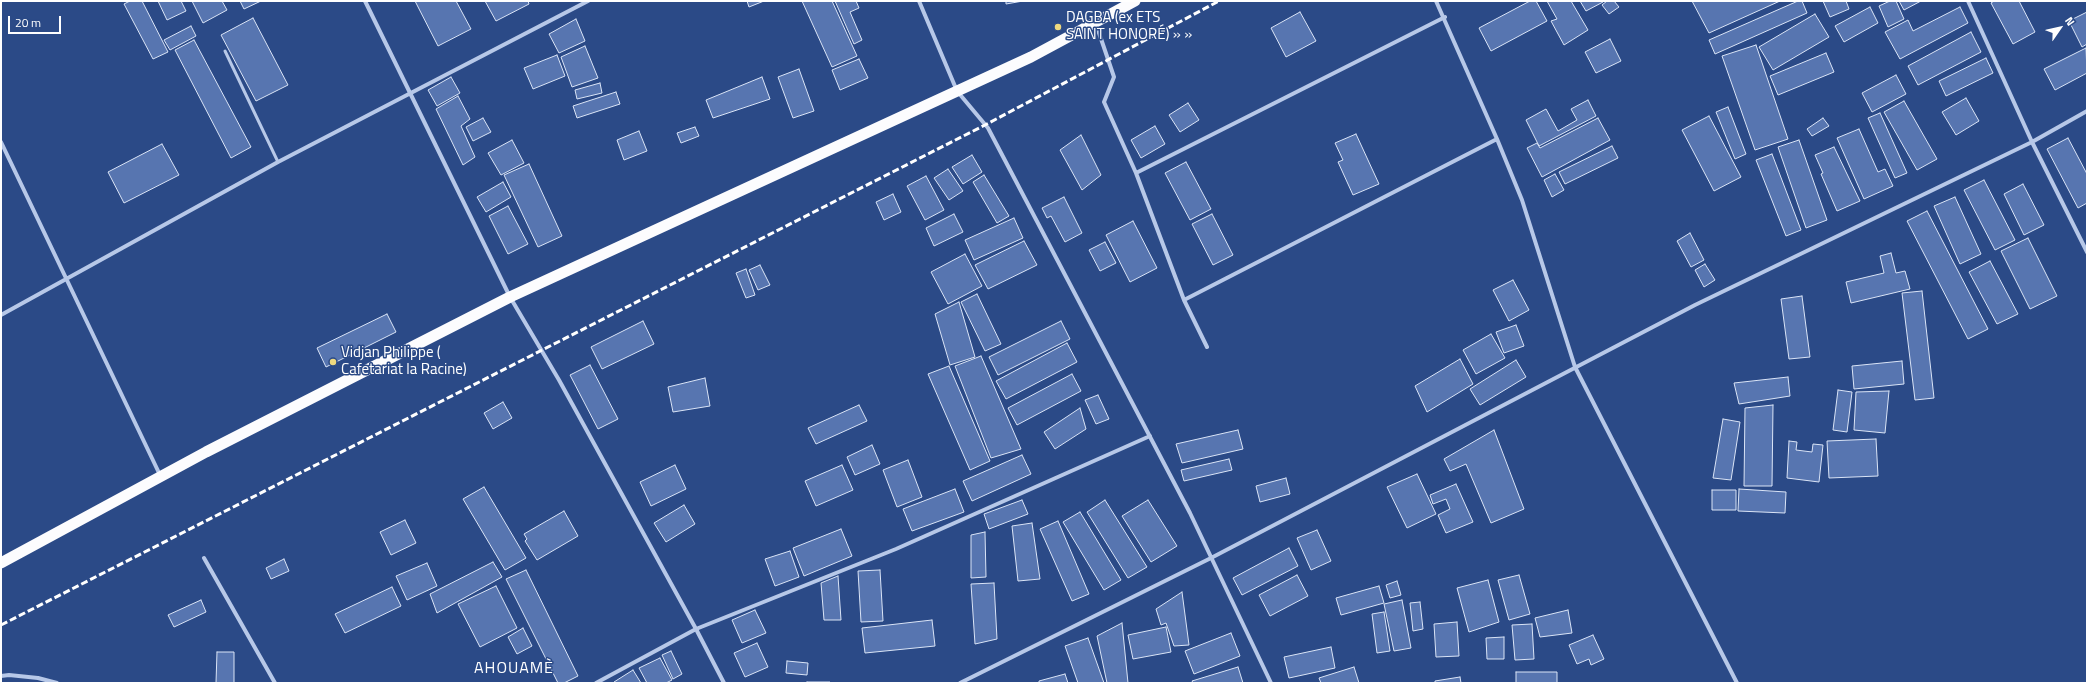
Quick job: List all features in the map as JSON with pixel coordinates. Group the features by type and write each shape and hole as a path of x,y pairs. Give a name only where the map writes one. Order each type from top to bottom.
{"highway":[{"path":"1,563 160,476 510,297 1031,57 1135,1"}],"street":[{"path":"365,1 510,297 559,380 696,629 724,683"},
{"path":"1,315 278,162 410,92 588,1"},
{"path":"919,1 957,91 988,128 1190,513 1271,683"},
{"path":"1436,1 1445,17 1522,200 1575,367 1737,683"},
{"path":"1968,1 2032,142 2087,252"},
{"path":"1136,173 1445,17"},
{"path":"1095,22 1114,77 1104,102 1136,173 1184,300 1207,347"},
{"path":"960,683 1211,558 1695,305 2032,142 2087,111"},
{"path":"1184,300 1497,138"},
{"path":"1,142 160,476"},
{"path":"596,683 696,629 896,549 1150,436"},
{"path":"204,558 275,683"},
{"path":"1,676 9,675 38,678 57,683"}],"lane":[{"path":"225,51 278,162"}],"building":[{"path":"130,1 142,1 168,52 153,59 124,4"},
{"path":"158,1 181,1 186,11 167,20"},
{"path":"192,1 222,1 227,10 203,23"},
{"path":"240,1 261,1 244,9"},
{"path":"415,1 456,1 471,29 438,46"},
{"path":"485,1 528,1 529,4 496,21"},
{"path":"747,1 764,1 749,7"},
{"path":"802,1 832,1 857,56 832,67"},
{"path":"835,1 856,1 859,8 850,12 862,40 854,44"},
{"path":"1006,1 1023,1 1006,4"},
{"path":"1530,1 1536,1 1547,21 1491,51 1479,28"},
{"path":"1547,1 1571,1 1588,30 1564,45 1551,21 1557,19"},
{"path":"1580,1 1603,1 1603,2 1586,11"},
{"path":"1607,1 1614,1 1619,7 1609,14 1602,5"},
{"path":"1692,1 1780,1 1709,33"},
{"path":"1798,1 1802,1 1807,13 1715,54 1709,40"},
{"path":"1823,1 1846,1 1849,9 1830,17"},
{"path":"1890,1 1896,1 1904,19 1888,27 1879,6"},
{"path":"1899,1 1921,1 1904,10"},
{"path":"1994,1 2019,1 2035,32 2013,44 1991,3"},
{"path":"1870,7 1878,23 1844,42 1835,26"},
{"path":"1960,7 1968,23 1900,59 1885,32 1908,20 1913,31"},
{"path":"1300,12 1316,41 1286,57 1271,28"},
{"path":"2087,12 2087,44 2082,47 2069,21"},
{"path":"1815,14 1829,37 1773,70 1759,47"},
{"path":"253,18 288,85 256,101 221,35"},
{"path":"576,19 585,41 559,53 549,34"},
{"path":"191,26 196,36 170,50 164,40"},
{"path":"1971,32 1981,52 1918,85 1908,66"},
{"path":"1610,39 1621,61 1596,73 1585,52"},
{"path":"194,40 251,147 231,158 175,50"},
{"path":"1756,45 1788,139 1755,150 1722,56"},
{"path":"585,46 598,78 572,87 561,57"},
{"path":"2086,48 2087,73 2055,90 2044,69"},
{"path":"1826,53 1834,72 1778,95 1770,76"},
{"path":"557,55 565,76 533,89 524,68"},
{"path":"1986,58 1993,73 1946,96 1939,81"},
{"path":"859,59 868,78 840,90 832,70"},
{"path":"799,69 814,111 793,118 778,77"},
{"path":"1896,75 1906,94 1872,112 1862,93"},
{"path":"451,77 460,93 437,106 428,90"},
{"path":"762,77 770,99 713,118 706,100"},
{"path":"600,83 602,93 577,99 575,90"},
{"path":"616,92 620,104 577,118 573,106"},
{"path":"458,96 470,119 461,126 475,157 463,165 436,109"},
{"path":"1966,98 1979,121 1956,135 1942,112"},
{"path":"1588,100 1596,116 1539,146 1526,120 1546,109 1558,131 1577,120 1571,109"},
{"path":"1904,101 1937,159 1917,170 1884,112"},
{"path":"1188,103 1199,120 1180,132 1169,115"},
{"path":"1728,107 1746,154 1735,159 1716,112"},
{"path":"1880,113 1907,173 1895,178 1868,118"},
{"path":"1709,116 1741,177 1714,191 1682,130"},
{"path":"483,118 491,132 473,141 466,127"},
{"path":"1598,118 1610,140 1542,177 1527,148 1537,143 1540,148"},
{"path":"1823,118 1829,126 1812,136 1807,129"},
{"path":"1155,126 1165,144 1141,158 1131,140"},
{"path":"695,127 699,136 681,143 677,133"},
{"path":"1859,129 1878,172 1885,169 1893,186 1864,199 1837,138"},
{"path":"639,131 647,151 624,160 617,140"},
{"path":"1356,134 1379,184 1353,195 1338,162 1343,160 1335,143"},
{"path":"1081,135 1101,175 1082,190 1060,150"},
{"path":"2068,138 2087,174 2087,203 2078,208 2047,149"},
{"path":"512,140 524,163 501,175 488,153"},
{"path":"1799,140 1827,220 1806,228 1778,147"},
{"path":"162,144 179,175 124,203 108,172"},
{"path":"1612,146 1618,158 1565,184 1559,172"},
{"path":"1834,147 1860,201 1837,211 1821,174 1823,173 1815,155"},
{"path":"1772,154 1801,230 1786,236 1756,160"},
{"path":"972,155 982,172 963,184 952,167"},
{"path":"1186,162 1211,209 1190,220 1165,173"},
{"path":"529,164 562,236 538,247 504,175"},
{"path":"948,169 963,191 949,200 934,178"},
{"path":"1555,174 1564,190 1552,197 1544,180"},
{"path":"984,175 1009,216 997,223 973,182"},
{"path":"926,176 944,210 925,220 907,186"},
{"path":"1984,180 2015,240 1995,250 1964,190"},
{"path":"503,182 511,197 486,212 477,197"},
{"path":"2023,184 2044,225 2024,235 2004,194"},
{"path":"893,194 901,212 884,220 876,202"},
{"path":"1064,197 1082,233 1065,242 1051,216 1047,218 1042,208"},
{"path":"1955,197 1981,254 1960,264 1934,206"},
{"path":"508,206 528,244 508,254 489,216"},
{"path":"1927,211 1988,329 1968,339 1907,221"},
{"path":"954,214 963,232 934,246 926,228"},
{"path":"1212,214 1233,255 1213,265 1192,224"},
{"path":"1014,218 1023,238 974,260 965,240"},
{"path":"1133,221 1157,268 1130,282 1106,235"},
{"path":"1690,233 1704,260 1691,267 1677,241"},
{"path":"2028,238 2057,296 2030,309 2001,251"},
{"path":"1024,241 1037,265 988,289 975,265"},
{"path":"1105,242 1116,263 1100,271 1089,250"},
{"path":"1891,253 1896,273 1905,271 1910,289 1851,303 1846,282 1884,273 1880,256"},
{"path":"965,254 982,286 948,304 931,272"},
{"path":"1990,261 2018,314 1997,324 1969,272"},
{"path":"1705,264 1715,280 1704,287 1695,270"},
{"path":"760,265 770,285 758,290 749,270"},
{"path":"746,269 755,295 746,298 736,273"},
{"path":"1513,280 1529,310 1509,321 1493,290"},
{"path":"1922,291 1934,398 1915,400 1902,293"},
{"path":"977,294 1001,344 985,351 961,302"},
{"path":"1802,296 1810,357 1789,359 1781,299"},
{"path":"959,302 975,357 950,365 935,314"},
{"path":"387,314 396,332 326,367 317,348"},
{"path":"643,321 654,344 602,369 591,347"},
{"path":"1061,321 1070,339 998,375 989,357"},
{"path":"1516,325 1524,346 1504,353 1496,332"},
{"path":"1491,334 1505,358 1476,374 1463,350"},
{"path":"1067,343 1077,362 1006,399 996,381"},
{"path":"981,356 1021,449 991,458 955,366"},
{"path":"1460,359 1473,384 1427,412 1415,386"},
{"path":"1516,360 1526,377 1480,405 1470,389"},
{"path":"1902,361 1904,384 1854,389 1852,366"},
{"path":"590,365 618,419 598,429 570,375"},
{"path":"949,366 990,461 970,470 928,374"},
{"path":"1072,374 1081,391 1017,425 1008,408"},
{"path":"1788,377 1790,396 1739,404 1734,383"},
{"path":"705,378 710,406 673,412 668,387"},
{"path":"1838,390 1852,392 1847,432 1833,430"},
{"path":"1889,391 1885,433 1854,430 1856,392"},
{"path":"1098,395 1109,419 1096,424 1085,400"},
{"path":"503,402 512,418 493,429 484,413"},
{"path":"859,405 867,421 816,444 808,428"},
{"path":"1773,405 1772,486 1744,486 1745,408"},
{"path":"1080,408 1086,429 1055,449 1044,432"},
{"path":"1723,419 1740,422 1731,480 1713,478"},
{"path":"1238,430 1243,449 1182,463 1176,444"},
{"path":"1494,430 1524,509 1491,523 1466,464 1450,471 1444,459"},
{"path":"1876,439 1878,476 1829,478 1827,441"},
{"path":"1789,441 1797,442 1796,450 1812,452 1813,444 1823,445 1819,482 1787,478"},
{"path":"872,445 880,464 855,475 847,457"},
{"path":"1022,455 1031,474 972,501 963,481"},
{"path":"1229,459 1232,470 1184,481 1181,470"},
{"path":"908,460 922,497 897,507 883,470"},
{"path":"675,465 686,489 651,506 640,482"},
{"path":"842,465 853,490 816,506 805,481"},
{"path":"1417,474 1436,514 1407,528 1387,487"},
{"path":"1286,478 1290,494 1260,502 1256,486"},
{"path":"1456,484 1473,522 1446,533 1438,515 1450,509 1446,499 1433,504 1430,495"},
{"path":"484,487 526,558 505,570 463,499"},
{"path":"955,489 964,512 912,531 903,509"},
{"path":"1739,489 1786,492 1785,513 1738,511"},
{"path":"1712,490 1736,490 1736,510 1712,510"},
{"path":"1022,500 1028,514 989,529 984,514"},
{"path":"1105,500 1147,567 1128,578 1087,512"},
{"path":"1148,500 1177,546 1151,562 1122,516"},
{"path":"684,505 695,524 666,542 654,523"},
{"path":"564,511 578,536 537,560 525,541 527,539 524,534"},
{"path":"1080,512 1121,580 1104,590 1063,522"},
{"path":"405,520 416,543 391,555 380,532"},
{"path":"1058,521 1089,594 1072,601 1040,529"},
{"path":"1032,523 1040,579 1018,581 1012,526"},
{"path":"841,529 852,556 804,576 793,548"},
{"path":"1317,530 1331,561 1311,570 1297,538"},
{"path":"985,532 986,577 971,578 971,535"},
{"path":"1289,548 1298,566 1242,595 1233,578"},
{"path":"790,551 799,577 775,586 765,559"},
{"path":"284,559 289,571 271,579 266,568"},
{"path":"493,562 502,577 437,613 430,594"},
{"path":"427,563 437,586 407,600 396,576"},
{"path":"526,570 578,676 564,683 558,683 506,579"},
{"path":"880,570 883,621 861,622 858,571"},
{"path":"1297,575 1308,596 1270,616 1259,595"},
{"path":"1519,575 1530,614 1509,620 1498,580"},
{"path":"838,576 841,620 824,620 821,583"},
{"path":"1488,580 1499,622 1469,632 1457,588"},
{"path":"1397,581 1401,595 1390,598 1386,585"},
{"path":"994,583 997,639 975,644 971,584"},
{"path":"496,586 517,628 480,647 458,604"},
{"path":"1379,586 1384,603 1341,615 1336,598"},
{"path":"392,587 401,606 345,633 335,614"},
{"path":"1182,592 1189,645 1174,646 1166,623 1161,625 1156,609"},
{"path":"201,600 206,612 174,627 168,615"},
{"path":"1402,600 1411,648 1394,651 1384,604"},
{"path":"1420,602 1423,629 1413,631 1410,603"},
{"path":"755,610 766,633 742,643 732,620"},
{"path":"1568,610 1572,633 1540,637 1535,618"},
{"path":"1384,612 1390,651 1377,653 1372,614"},
{"path":"932,620 935,646 865,653 862,628"},
{"path":"1457,622 1459,656 1436,657 1434,624"},
{"path":"1122,623 1128,683 1107,683 1097,636"},
{"path":"1532,624 1534,659 1515,660 1512,625"},
{"path":"1166,627 1171,652 1133,659 1128,635"},
{"path":"523,628 532,646 517,654 508,637"},
{"path":"1231,633 1240,656 1194,674 1185,651"},
{"path":"1593,635 1604,659 1591,665 1589,659 1577,664 1569,645"},
{"path":"1504,637 1504,659 1487,659 1486,638"},
{"path":"1088,638 1104,683 1078,683 1065,646"},
{"path":"757,643 768,667 745,677 734,653"},
{"path":"1331,647 1335,668 1289,678 1284,657"},
{"path":"671,651 682,674 673,679 662,655"},
{"path":"217,652 234,652 234,683 216,683"},
{"path":"660,658 672,680 666,683 647,683 639,668"},
{"path":"787,661 808,663 807,675 786,673"},
{"path":"1238,667 1243,683 1193,683 1192,681"},
{"path":"1354,667 1359,683 1321,683 1319,678"},
{"path":"633,670 641,683 614,682"},
{"path":"1516,672 1557,672 1557,683 1516,683"},
{"path":"1065,674 1068,683 1039,683 1039,681"},
{"path":"1460,677 1461,683 1435,683 1435,681"},
{"path":"830,682 830,683 807,683"}],"railway":[{"path":"1,625 985,125 1219,1"}],"place":[{"name":"DAGBA (ex ETS SAINT HONORÉ) » »","path":"1058,27"},
{"name":"Vidjan Philippe ( Cafetariat la Racine)","path":"333,362"}],"district":[{"name":"AHOUAMÈ","path":"514,669"}]}
